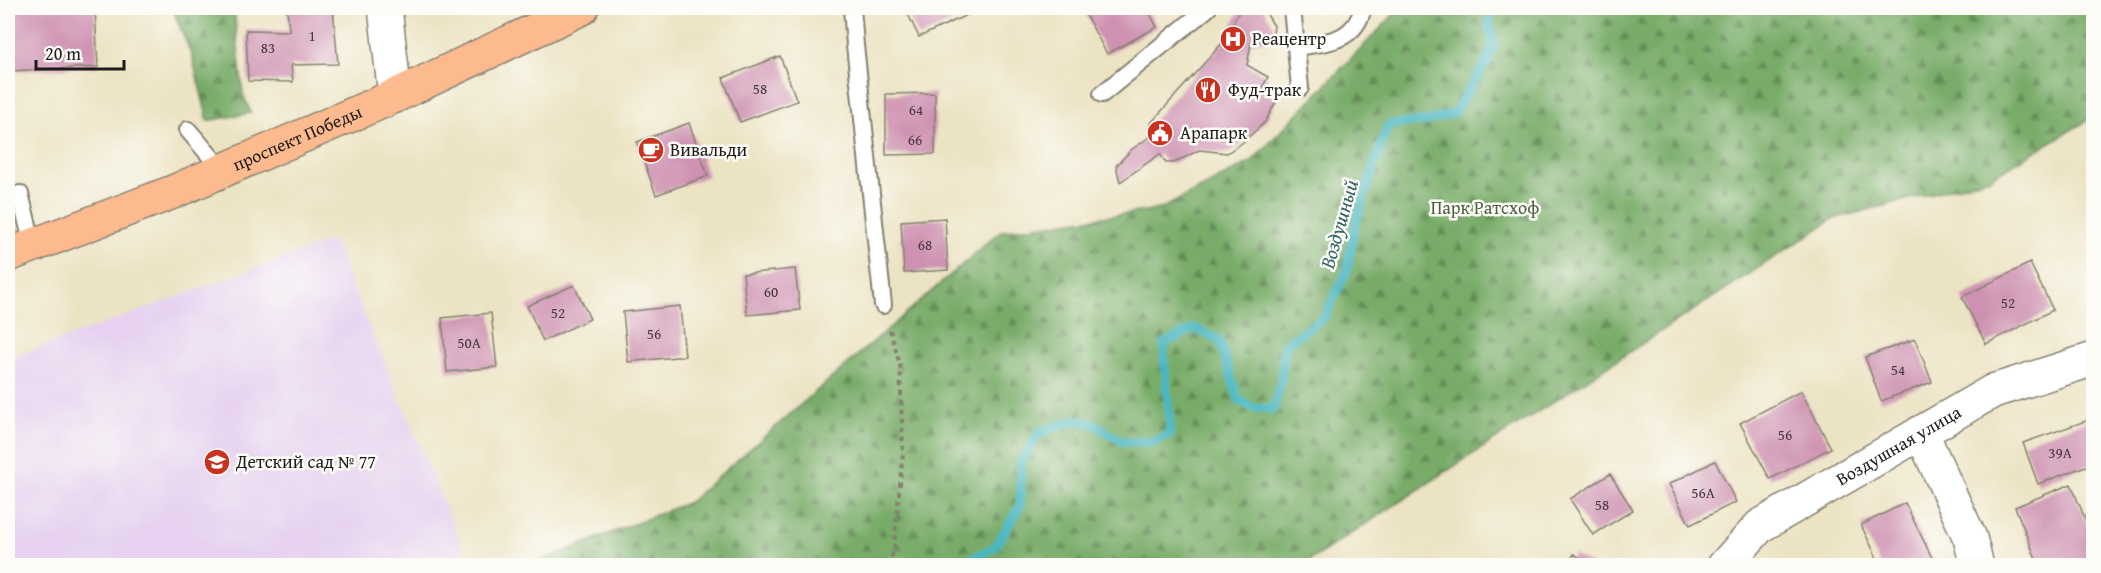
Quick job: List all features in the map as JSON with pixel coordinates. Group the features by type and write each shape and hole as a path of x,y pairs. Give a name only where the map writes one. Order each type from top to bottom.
{"main road":[{"name":"проспект Победы","path":"20,250 223,171 396,96 582,8"}],"street":[{"path":"385,8 396,96"},
{"name":"Воздушная улица","path":"1724,566 1760,526 1993,391 2094,359"},
{"path":"1920,432 1970,538 1977,566"}],"lane":[{"path":"852,8 883,305"},
{"path":"1102,94 1208,8"},
{"path":"1292,8 1300,88"},
{"path":"1296,47 1345,36 1359,19 1363,8"},
{"path":"188,129 223,171"},
{"path":"20,194 20,250"}],"path":[{"path":"883,305 900,365 903,452 894,548 889,566"}],"shaded area":[{"name":"Детский сад № 77","path":"333,240 470,565 8,565 8,359"}],"green space":[{"path":"172,8 234,8 243,94 251,113 208,121 192,56"},
{"name":"Парк Ратсхоф","path":"1400,8 2093,8 2093,117 1990,178 1833,219 1303,565 530,565 689,502 1001,231 1161,209 1251,162"},
{"path":"8,205 20,236 8,241"}],"building":[{"path":"8,8 95,8 98,67 8,71"},
{"path":"287,8 333,8 338,64 291,65 293,82 248,81 246,30 289,31"},
{"path":"905,8 982,8 919,37"},
{"path":"1082,8 1158,8 1149,12 1157,27 1107,54"},
{"path":"1241,8 1263,8 1274,26 1272,39 1251,43 1247,65 1268,77 1262,88 1279,96 1265,122 1227,153 1199,150 1174,163 1166,163 1160,154 1120,182 1116,166 1131,150 1155,133 1150,124 1224,41"},
{"path":"780,56 797,101 740,122 723,78"},
{"path":"935,93 935,154 886,155 886,94"},
{"path":"689,123 708,176 656,195 637,142"},
{"path":"945,218 948,270 904,273 901,221"},
{"path":"2030,263 2053,310 1986,344 1962,297"},
{"path":"795,269 800,310 747,315 743,274"},
{"path":"574,285 590,319 543,341 527,306"},
{"path":"680,306 685,356 628,362 623,312"},
{"path":"491,313 497,367 447,372 442,318"},
{"path":"1915,339 1932,382 1881,401 1865,357"},
{"path":"1801,391 1831,448 1770,479 1740,423"},
{"path":"2094,418 2094,463 2038,484 2023,443"},
{"path":"1715,461 1736,502 1690,525 1669,484"},
{"path":"1610,474 1633,510 1593,535 1570,499"},
{"path":"2071,484 2094,541 2094,566 2039,566 2015,507"},
{"path":"1905,503 1936,566 1881,566 1861,525"},
{"path":"1574,554 1593,566 1567,566"}],"waterway":[{"name":"Воздушный","path":"968,566 971,559 995,547 1020,506 1021,461 1040,432 1076,420 1094,424 1123,442 1151,442 1170,434 1164,344 1194,328 1219,340 1239,401 1254,408 1274,409 1281,380 1285,344 1324,318 1347,271 1354,228 1388,125 1429,121 1454,113 1484,66 1494,45 1489,25 1491,8"}],"place":[{"name":"Реацентр","path":"1233,39"},
{"name":"Фуд-трак","path":"1208,90"},
{"name":"Арапарк","path":"1160,133"},
{"name":"Вивальди","path":"651,150"},
{"name":"Детский сад № 77","path":"217,462"}]}
